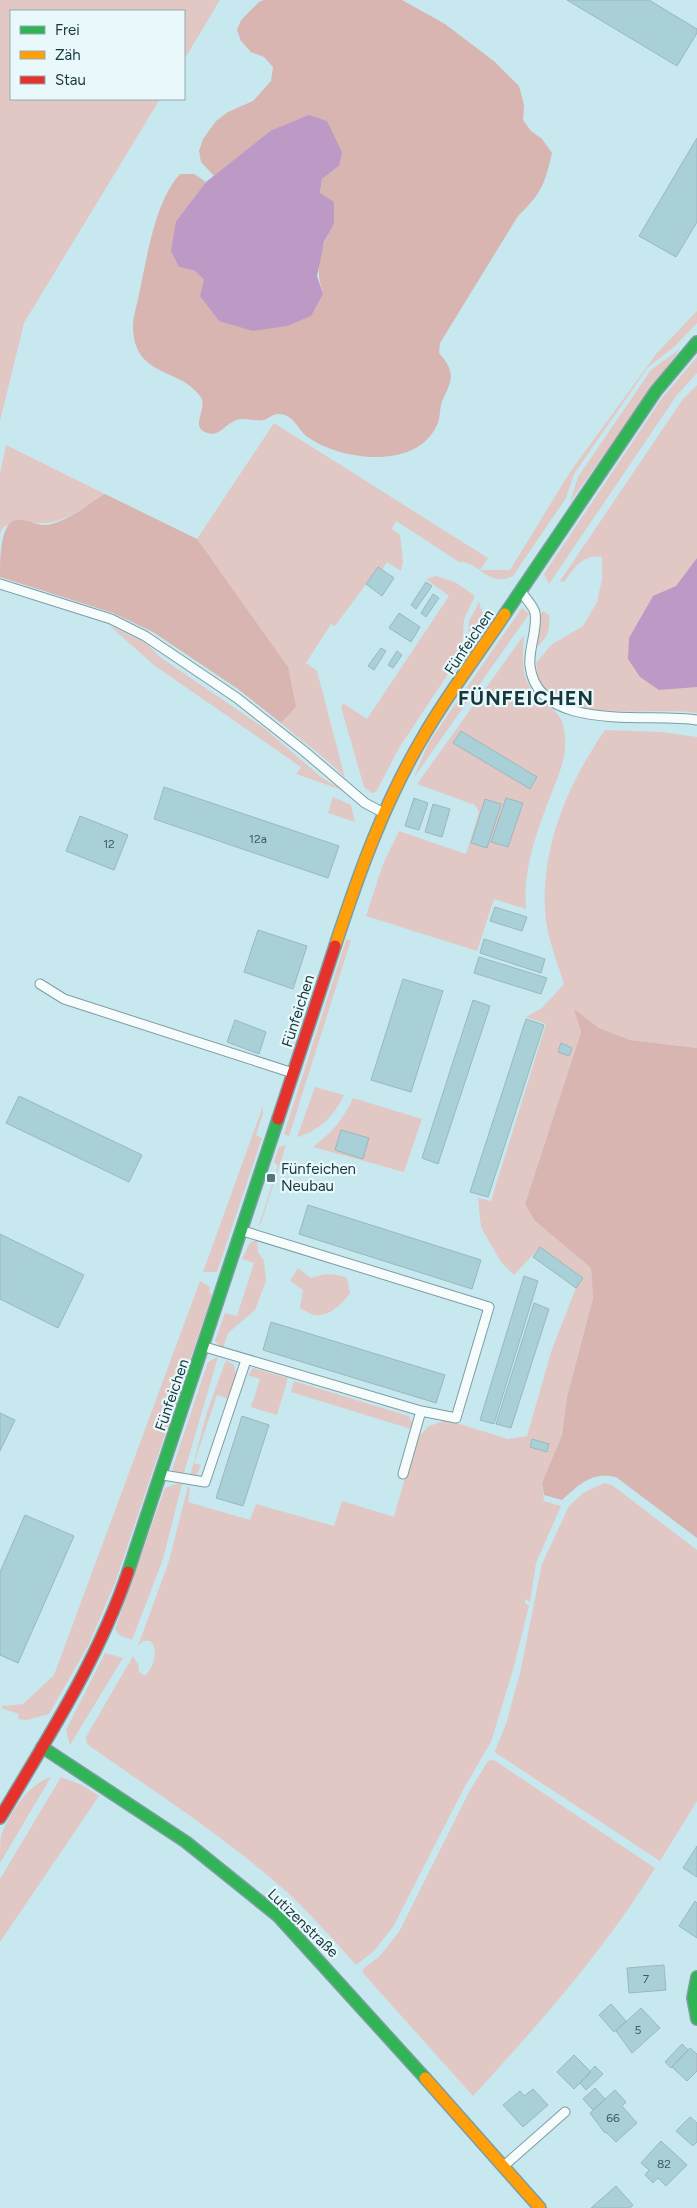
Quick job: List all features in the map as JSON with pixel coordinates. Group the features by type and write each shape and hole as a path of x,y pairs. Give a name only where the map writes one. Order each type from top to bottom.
{"street":[{"name":"Fünfeichen","path":"0,1818 96,1648 123,1587 204,1347 360,869 383,812 423,736 656,391 697,342"},
{"name":"Lutizenstraße","path":"42,1746 186,1842 278,1916 332,1973 540,2208"},
{"path":"697,1977 692,1999 697,2019"}],"lane":[{"path":"0,584 111,620 145,636 237,698 366,803 383,812"},
{"path":"521,591 535,612 530,666 536,684 562,708 594,716 697,720"},
{"path":"40,984 64,999 293,1073"},
{"path":"204,1347 421,1411 456,1418 489,1307 241,1230"},
{"path":"161,1474 205,1482 246,1360"},
{"path":"403,1474 421,1411"},
{"path":"503,2167 565,2112"}],"shaded area":[{"path":"0,0 220,0 185,58 185,10 10,10 10,100 159,100 24,323 0,421"},
{"path":"264,0 402,0 445,24 495,62 519,86 524,105 523,120 531,131 542,139 552,153 547,173 537,195 518,216 440,343 439,353 448,365 451,375 437,425 427,439 413,449 397,455 359,456 323,446 305,435 292,419 278,414 264,420 238,420 214,434 205,432 199,425 202,405 200,396 187,384 150,364 141,356 136,344 133,331 134,319 153,231 164,199 171,185 180,174 194,174 206,182 176,221 179,267 195,271 204,280 323,294 319,275 320,258 325,241 334,224 320,193 322,179 339,166 270,131 214,176 201,162 199,151 203,139 216,121 228,112 253,101 271,81 273,67 264,57 251,52 241,41 237,30 241,20 259,2"},
{"path":"309,115 327,121 342,152 339,166 322,179 320,193 334,202 334,224 324,242 317,276 323,294 311,316 287,326 253,331 219,321 200,296 204,280 195,271 179,267 171,251 176,221 206,182 270,131"},
{"path":"697,311 697,323 674,347 648,367 574,474 566,498 513,576 496,579 480,570 510,570 570,472 657,353"},
{"path":"680,349 570,502 578,477 651,370"},
{"path":"697,357 697,373 677,395 549,584 544,574 662,398"},
{"path":"697,385 697,713 680,711 612,711 589,709 568,704 551,695 540,682 536,663 551,645 583,626 597,602 602,579 602,557 584,560 575,567 564,582 560,581 683,399"},
{"path":"274,423 488,558 480,570 473,565 459,562 396,521 392,529 400,535 403,561 401,571 387,562 382,570 378,568 335,626 331,624 306,663 317,671 345,778 330,763 281,723 296,707 197,539"},
{"path":"6,445 105,494 65,518 45,523 21,520 3,527 0,534 0,474"},
{"path":"105,494 197,539 288,667 296,707 281,723 238,689 153,632 113,613 0,577 2,541 8,525 13,521 24,520 43,525 55,523 70,517"},
{"path":"697,558 697,687 659,690 640,677 628,659 629,638 653,596 676,586"},
{"path":"436,576 455,582 475,596 464,619 462,653 399,748 376,792 372,793 364,787 341,707 343,703 367,719 449,596 426,579"},
{"path":"479,602 486,624 468,648 469,621"},
{"path":"522,608 529,614 413,779 429,742"},
{"path":"543,611 549,615 549,626 546,637 536,648 539,616"},
{"path":"110,626 146,643 160,657 264,728 321,777 345,791 296,774 301,767 155,666"},
{"path":"524,635 523,662 527,681 535,695 557,713 561,719 565,738 561,768 540,824 532,852 527,880 526,909 494,899 477,951 366,916 383,864 399,831 466,854 479,812 475,805 417,784"},
{"path":"605,730 661,732 697,737 697,1048 630,1040 599,1028 575,1010 581,1032 525,1204 534,1220 591,1268 593,1298 567,1397 562,1435 542,1483 544,1501 561,1506 536,1563 530,1602 525,1599 525,1603 529,1606 513,1670 491,1742 464,1788 393,1927 374,1951 356,1965 305,1910 273,1880 206,1828 87,1744 86,1737 133,1656 138,1664 139,1672 145,1676 151,1668 155,1654 153,1645 150,1641 143,1641 138,1646 169,1561 188,1486 190,1488 188,1502 250,1520 256,1504 334,1526 342,1501 394,1517 416,1439 429,1426 447,1420 508,1439 527,1436 552,1349 576,1288 583,1278 540,1247 514,1275 501,1262 481,1227 478,1198 491,1201 546,1024 526,1017 542,1008 564,984 547,929 545,886 548,862 553,838 569,793"},
{"path":"333,797 351,805 355,822 328,813"},
{"path":"346,940 351,940 289,1136 284,1134"},
{"path":"574,1009 599,1028 630,1040 697,1048 697,1538 616,1477 600,1476 593,1478 580,1484 562,1500 544,1495 542,1483 562,1435 567,1397 593,1298 591,1268 534,1220 525,1204 581,1032"},
{"path":"315,1087 344,1095 336,1109 325,1122 305,1135 297,1137"},
{"path":"353,1098 422,1119 404,1172 313,1147 336,1125"},
{"path":"263,1106 263,1113 256,1135 262,1138 217,1272 203,1272"},
{"path":"286,1145 259,1225 278,1166 274,1162 279,1147"},
{"path":"257,1241 258,1252 264,1261 266,1281 255,1310 228,1333 223,1348 215,1341 225,1313 237,1316 254,1263 242,1259 249,1244"},
{"path":"298,1268 311,1278 329,1274 347,1278 350,1293 331,1312 314,1315 300,1308 303,1290 290,1281"},
{"path":"200,1281 210,1287 209,1292 212,1295 115,1583 88,1646 49,1714 27,1720 18,1719 19,1714 1,1708 3,1706 23,1704 54,1675"},
{"path":"218,1357 183,1476 172,1470 208,1362"},
{"path":"226,1360 234,1365 236,1376 230,1399 217,1395 194,1463 201,1465 197,1474 190,1476 207,1412"},
{"path":"253,1368 288,1378 277,1415 251,1407 260,1379 248,1375"},
{"path":"294,1381 409,1416 412,1423 411,1429 291,1392"},
{"path":"604,1483 612,1485 697,1550 697,1801 660,1861 495,1751 506,1724 520,1673 542,1564 569,1506 583,1493"},
{"path":"182,1484 163,1559 132,1640 119,1635 115,1629 165,1488"},
{"path":"105,1653 123,1658 70,1745 66,1730"},
{"path":"494,1760 655,1868 614,1929 570,1986 473,2096 362,1972 365,1967 379,1957 399,1932 469,1792 488,1761"},
{"path":"51,1777 0,1863 1,1836 9,1818 27,1793"},
{"path":"61,1777 82,1785 99,1796 0,1942 0,1879"}],"building":[{"path":"567,0 649,0 697,29 697,33 677,66"},
{"path":"697,138 697,222 676,257 639,236"},
{"path":"378,567 394,578 382,596 366,584"},
{"path":"426,582 432,586 416,609 411,605"},
{"path":"433,594 439,598 426,617 421,613"},
{"path":"399,613 420,627 411,642 389,628"},
{"path":"381,648 386,651 374,670 368,666"},
{"path":"397,651 402,655 393,668 388,665"},
{"path":"461,731 537,777 530,789 453,743"},
{"path":"164,787 339,846 328,878 154,819"},
{"path":"414,798 428,803 419,830 405,826"},
{"path":"506,798 523,803 508,847 491,842"},
{"path":"485,799 501,804 487,848 471,843"},
{"path":"433,804 450,809 442,837 425,832"},
{"path":"80,816 128,835 114,870 66,851"},
{"path":"495,907 527,917 522,931 490,921"},
{"path":"258,930 307,946 293,989 244,972"},
{"path":"484,939 545,959 541,973 480,953"},
{"path":"479,957 547,978 541,994 474,973"},
{"path":"403,979 443,991 411,1092 371,1080"},
{"path":"473,1000 490,1006 438,1164 422,1158"},
{"path":"526,1019 544,1025 488,1197 470,1192"},
{"path":"235,1020 266,1032 259,1054 227,1042"},
{"path":"561,1043 572,1048 569,1056 558,1052"},
{"path":"19,1096 142,1155 129,1182 6,1123"},
{"path":"341,1130 369,1138 363,1159 335,1150"},
{"path":"308,1205 481,1260 472,1289 299,1234"},
{"path":"0,1234 84,1275 58,1328 0,1299"},
{"path":"540,1247 583,1278 576,1288 533,1257"},
{"path":"524,1276 538,1281 494,1424 480,1420"},
{"path":"534,1303 549,1309 511,1428 496,1424"},
{"path":"271,1322 445,1375 436,1403 263,1350"},
{"path":"0,1413 15,1420 0,1451"},
{"path":"242,1416 269,1425 243,1506 216,1498"},
{"path":"532,1439 549,1444 547,1452 530,1447"},
{"path":"25,1515 74,1536 18,1663 0,1655 0,1572"},
{"path":"697,1846 697,1877 683,1868"},
{"path":"695,1901 697,1903 697,1938 679,1926"},
{"path":"664,1965 666,1990 629,1993 627,1968"},
{"path":"611,2004 626,2021 614,2032 599,2015"},
{"path":"641,2008 660,2028 632,2053 616,2031"},
{"path":"682,2044 688,2050 671,2068 665,2062"},
{"path":"690,2048 697,2054 697,2071 687,2081 672,2067"},
{"path":"574,2055 591,2072 574,2089 557,2072"},
{"path":"595,2066 603,2074 586,2090 580,2083"},
{"path":"595,2088 605,2099 593,2110 583,2099"},
{"path":"533,2089 548,2105 523,2127 503,2105 520,2091 524,2096"},
{"path":"615,2090 626,2102 622,2106 637,2123 616,2142 604,2132 590,2113"},
{"path":"690,2117 697,2123 697,2142 693,2146 676,2131"},
{"path":"661,2141 687,2165 666,2186 658,2178 653,2183 645,2175 649,2170 641,2163"},
{"path":"616,2186 633,2205 630,2208 591,2208"}],"traffic: fast":[{"path":"505,614 656,391 697,342"},
{"path":"128,1572 278,1119"},
{"path":"42,1747 186,1842 278,1916 425,2078"},
{"path":"697,1977 693,1998 697,2019"}],"traffic: slow":[{"path":"335,946 373,839 396,787 442,706 505,614"},
{"path":"425,2078 540,2208"}],"traffic: jam":[{"path":"278,1119 335,946"},
{"path":"0,1818 87,1668 116,1605 128,1572"}],"place":[{"name":"Fünfeichen Neubau","path":"271,1178"}],"district":[{"name":"FÜNFEICHEN","path":"526,698"}]}
